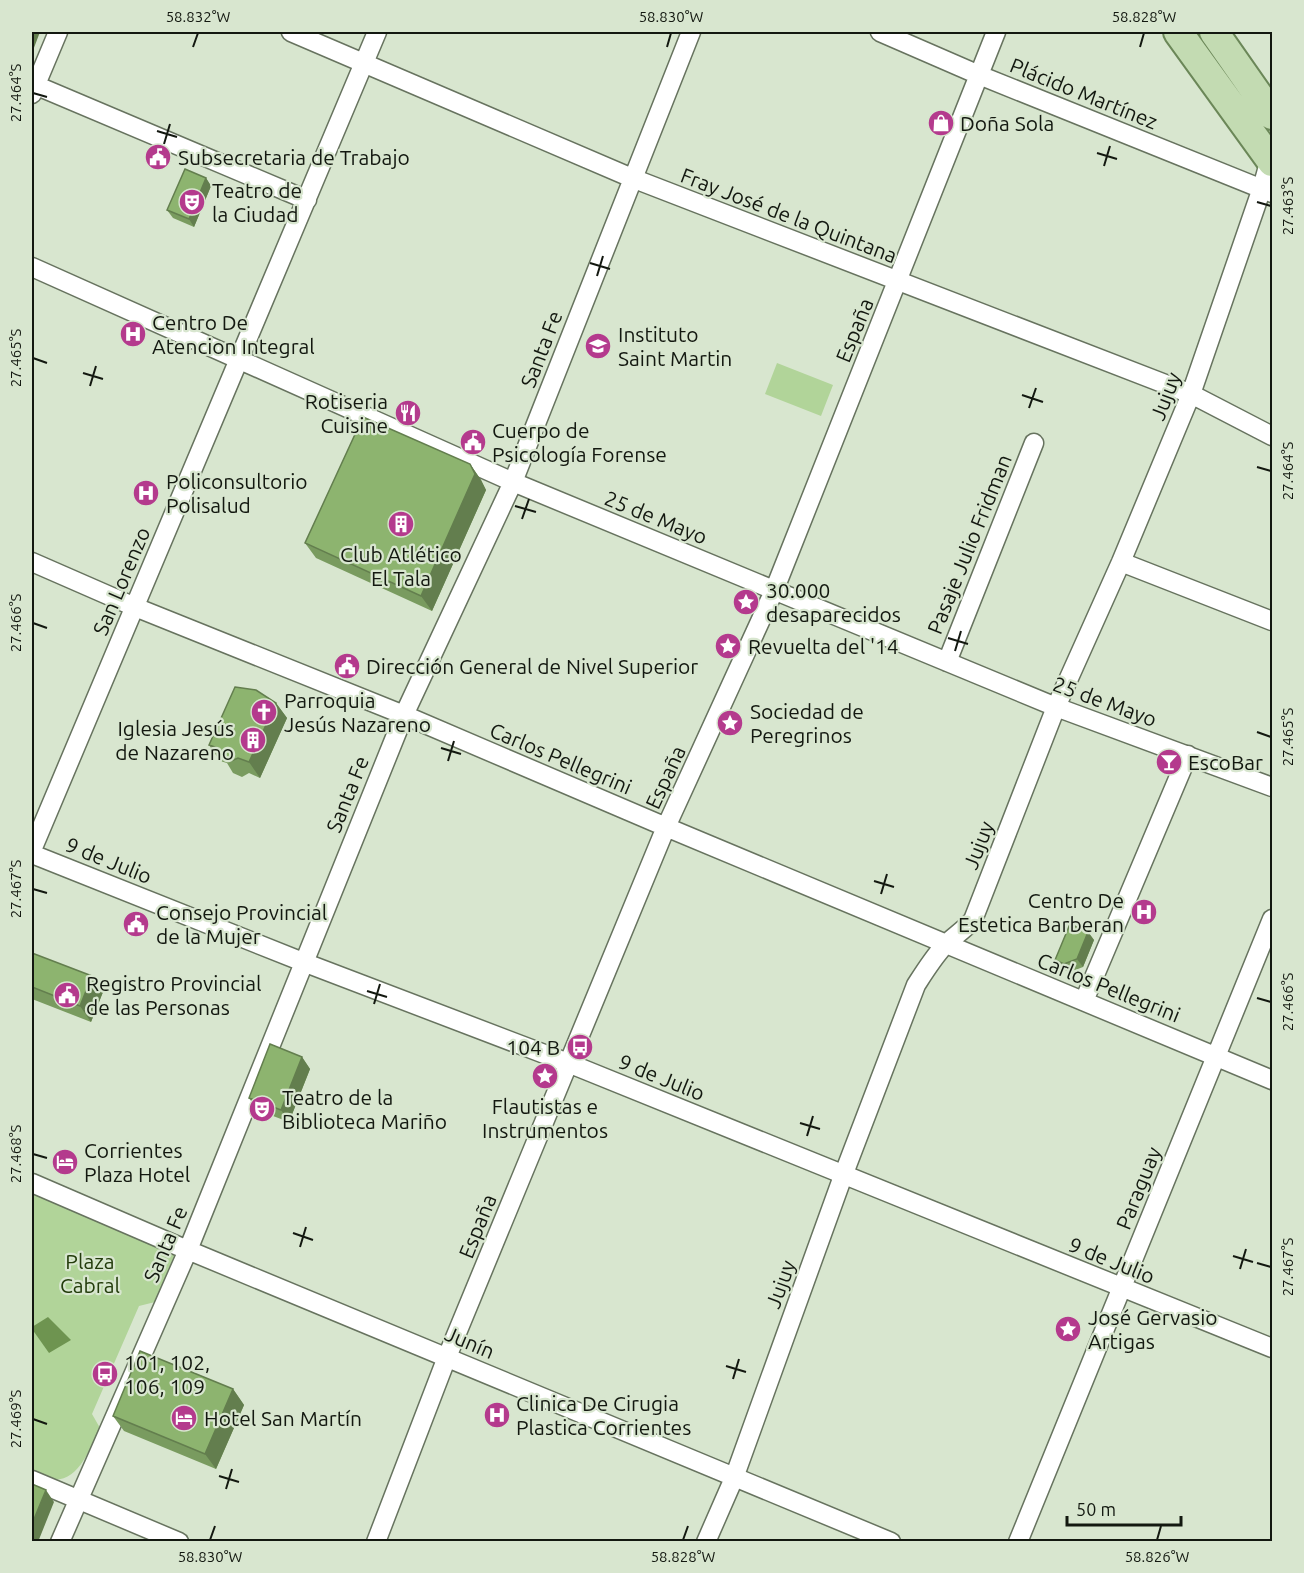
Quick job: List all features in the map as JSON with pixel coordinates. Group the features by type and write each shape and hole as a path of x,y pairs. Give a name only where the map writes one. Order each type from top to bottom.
{"main road":[{"path":"1178,32 1272,157"},
{"path":"1214,32 1272,115"}],"street":[{"path":"58,32 33,89 307,200"},
{"name":"Fray José de la Quintana","path":"291,32 632,178 1191,394 1272,436"},
{"name":"San Lorenzo","path":"32,852 377,32"},
{"name":"Santa Fe","path":"60,1542 188,1250 404,715 513,482 691,32"},
{"name":"Plácido Martínez","path":"880,32 979,75 1267,190"},
{"name":"España","path":"376,1542 447,1357 666,827 774,591 996,32"},
{"name":"Jujuy","path":"706,1542 734,1478 843,1176 916,985 932,959 946,943 963,931 972,921 1056,707 1121,562 1191,394 1267,190 1272,157"},
{"name":"25 de Mayo","path":"32,267 513,482 1056,707 1272,787"},
{"name":"Pasaje Julio Fridman","path":"946,662 1034,443"},
{"name":"Carlos Pellegrini","path":"32,562 135,607 404,715 1272,1080"},
{"path":"1121,562 1272,621"},
{"path":"1084,1001 1188,755"},
{"name":"9 de Julio","path":"32,852 303,962 568,1063 1272,1348"},
{"name":"Paraguay","path":"1018,1542 1272,919"},
{"name":"Junín","path":"32,1183 891,1542"},
{"path":"32,1480 179,1542"}],"green space":[{"path":"777,363 833,385 821,416 765,394"},
{"name":"Plaza Cabral","path":"32,1184 178,1246 155,1302 139,1306 92,1414 100,1428 92,1445 75,1471 59,1479 49,1479 32,1471"}],"shaded area":[{"path":"48,1317 71,1340 49,1353 32,1329"}],"building":[{"path":"185,169 206,178 189,219 167,210"},
{"name":"Club Atlético El Tala","path":"363,417 470,464 475,474 421,596 305,543"},
{"path":"235,687 256,690 276,703 249,762 238,758 231,761 222,757 218,748 209,745"},
{"path":"1070,924 1088,932 1077,959 1064,964 1055,960"},
{"path":"32,953 92,976 80,1006 32,987"},
{"path":"270,1044 302,1057 281,1110 249,1098"},
{"name":"Hotel San Martín","path":"140,1351 233,1389 205,1454 113,1416"},
{"path":"32,1484 46,1490 32,1524"}],"place":[{"name":"Doña Sola","path":"941,123"},
{"name":"Subsecretaria de Trabajo","path":"158,157"},
{"name":"Teatro de la Ciudad","path":"192,202"},
{"name":"Centro De Atencion Integral","path":"133,334"},
{"name":"Instituto Saint Martin","path":"598,346"},
{"name":"Rotiseria Cuisine","path":"408,413"},
{"name":"Cuerpo de Psicología Forense","path":"473,442"},
{"name":"Policonsultorio Polisalud","path":"146,493"},
{"name":"Club Atlético El Tala","path":"401,524"},
{"name":"30.000 desaparecidos","path":"746,602"},
{"name":"Revuelta del '14","path":"728,646"},
{"name":"Dirección General de Nivel Superior","path":"347,666"},
{"name":"Parroquia Jesús Nazareno","path":"264,712"},
{"name":"Sociedad de Peregrinos","path":"730,723"},
{"name":"Iglesia Jesús de Nazareno","path":"253,740"},
{"name":"EscoBar","path":"1169,762"},
{"name":"Centro De Estetica Barberan","path":"1144,912"},
{"name":"Consejo Provincial de la Mujer","path":"136,924"},
{"name":"Registro Provincial de las Personas","path":"67,995"},
{"name":"104 B","path":"580,1047"},
{"name":"Flautistas e Instrumentos","path":"545,1076"},
{"name":"Teatro de la Biblioteca Mariño","path":"262,1109"},
{"name":"Corrientes Plaza Hotel","path":"65,1162"},
{"name":"José Gervasio Artigas","path":"1068,1329"},
{"name":"101, 102, 106, 109","path":"105,1374"},
{"name":"Clinica De Cirugia Plastica Corrientes","path":"497,1415"},
{"name":"Hotel San Martín","path":"184,1418"}]}
